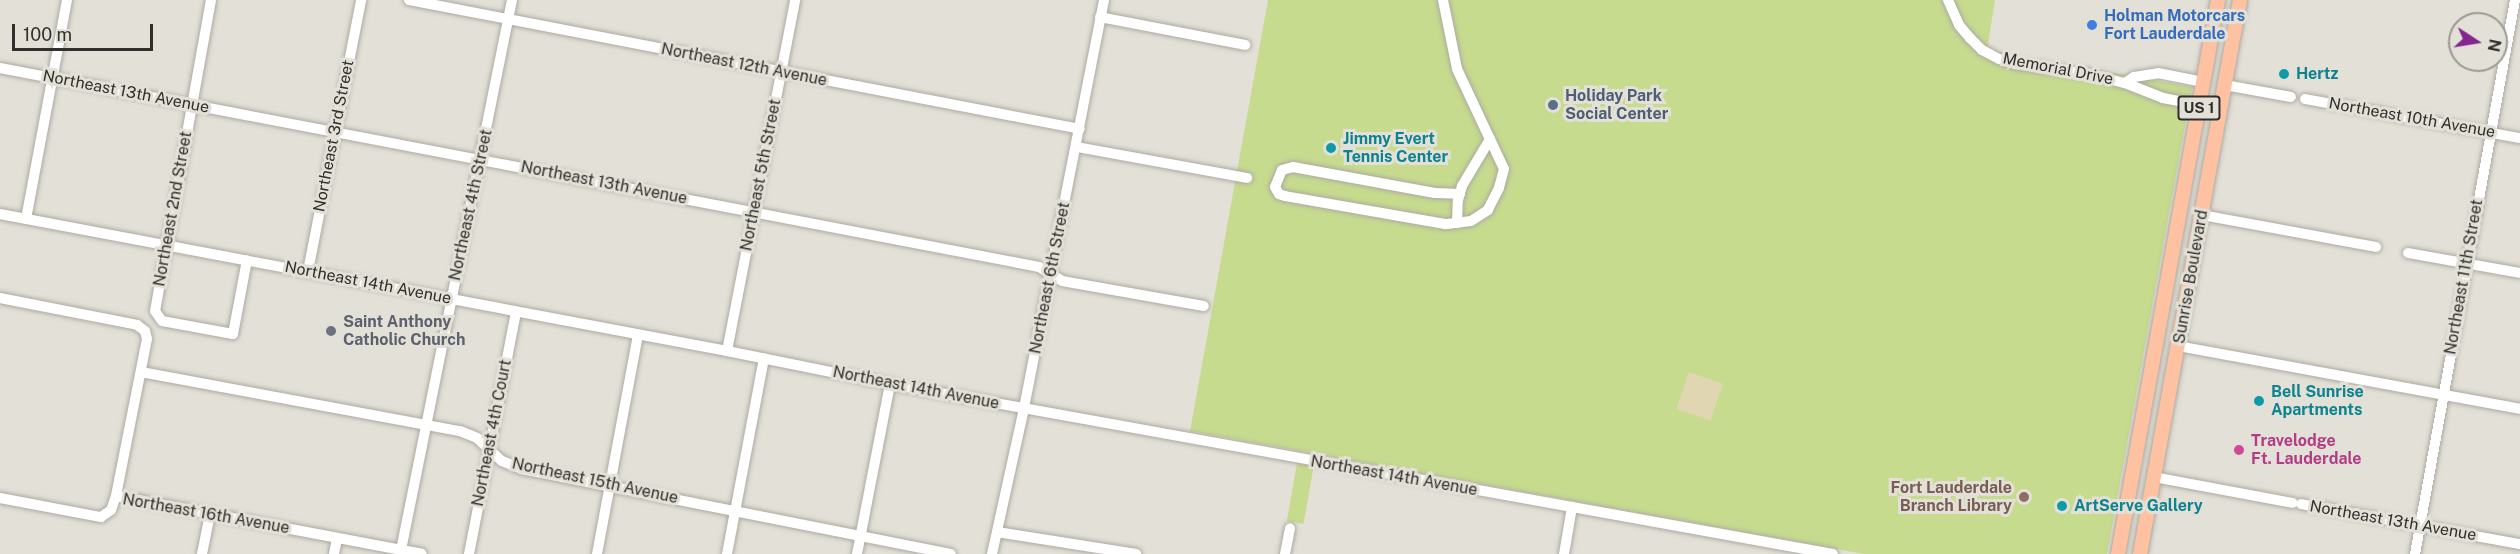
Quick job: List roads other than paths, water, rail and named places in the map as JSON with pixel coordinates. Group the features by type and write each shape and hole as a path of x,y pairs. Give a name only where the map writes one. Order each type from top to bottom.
{"main road":[{"name":"Sunrise Boulevard","path":"2118,554 2218,0"},
{"name":"Sunrise Boulevard","path":"2140,554 2240,0"},
{"path":"2204,82 2215,101 2219,118"},
{"path":"2162,309 2167,331 2178,346"}],"street":[{"path":"26,219 67,0"},
{"name":"Northeast 2nd Street","path":"211,0 155,311 162,321 234,334 247,260"},
{"name":"Northeast 3rd Street","path":"308,272 361,0"},
{"name":"Northeast 12th Avenue","path":"409,0 1080,129"},
{"name":"Northeast 4th Street","path":"401,550 512,0"},
{"name":"Northeast 5th Street","path":"727,351 795,0"},
{"name":"Northeast 6th Street","path":"992,554 1077,147 1104,0"},
{"path":"1443,0 1456,69 1502,163 1499,188 1488,210 1471,221 1445,224 1285,196 1279,194 1275,187 1282,170 1293,167 1435,193 1460,195"},
{"name":"Memorial Drive","path":"1948,0 1959,25 1970,38 1983,50 1999,59 2124,83 2163,98 2199,105"},
{"name":"Northeast 11th Street","path":"2415,554 2514,1"},
{"path":"1100,17 1245,45"},
{"name":"Northeast 13th Avenue","path":"0,68 1039,267 1062,280 1204,306"},
{"name":"Memorial Drive","path":"2124,83 2134,77 2157,73 2204,82"},
{"path":"2225,85 2291,97"},
{"name":"Northeast 10th Avenue","path":"2305,99 2520,138"},
{"path":"1457,223 1460,195 1478,157 1490,139"},
{"path":"1077,147 1246,178"},
{"path":"1478,157 1502,163"},
{"name":"Northeast 14th Avenue","path":"0,214 764,358 890,384 1833,554"},
{"path":"2202,214 2376,247"},
{"path":"2408,253 2520,273"},
{"path":"0,298 137,325 145,331 147,339 116,496"},
{"name":"Northeast 4th Court","path":"469,554 516,312"},
{"path":"597,554 638,335"},
{"path":"2178,346 2520,408"},
{"path":"727,554 764,358"},
{"name":"Northeast 15th Avenue","path":"141,372 460,431 477,438 502,460 522,469 951,554"},
{"path":"857,554 890,384"},
{"name":"Northeast 13th Avenue","path":"2154,477 2520,544"},
{"name":"Northeast 16th Avenue","path":"0,498 101,517 111,510 116,496 422,554"},
{"path":"1564,554 1572,507"},
{"path":"202,554 210,514"},
{"path":"1285,554 1290,528"},
{"path":"997,532 1136,554"},
{"path":"334,554 337,539"}],"place":[{"name":"Holman Motorcars Fort Lauderdale","path":"2092,25"},
{"name":"Hertz","path":"2284,74"},
{"name":"Holiday Park Social Center","path":"1553,105"},
{"name":"Jimmy Evert Tennis Center","path":"1331,148"},
{"name":"Saint Anthony Catholic Church","path":"331,331"},
{"name":"Bell Sunrise Apartments","path":"2259,401"},
{"name":"Travelodge Ft. Lauderdale","path":"2239,450"},
{"name":"Fort Lauderdale Branch Library","path":"2024,497"},
{"name":"ArtServe Gallery","path":"2062,506"}]}
